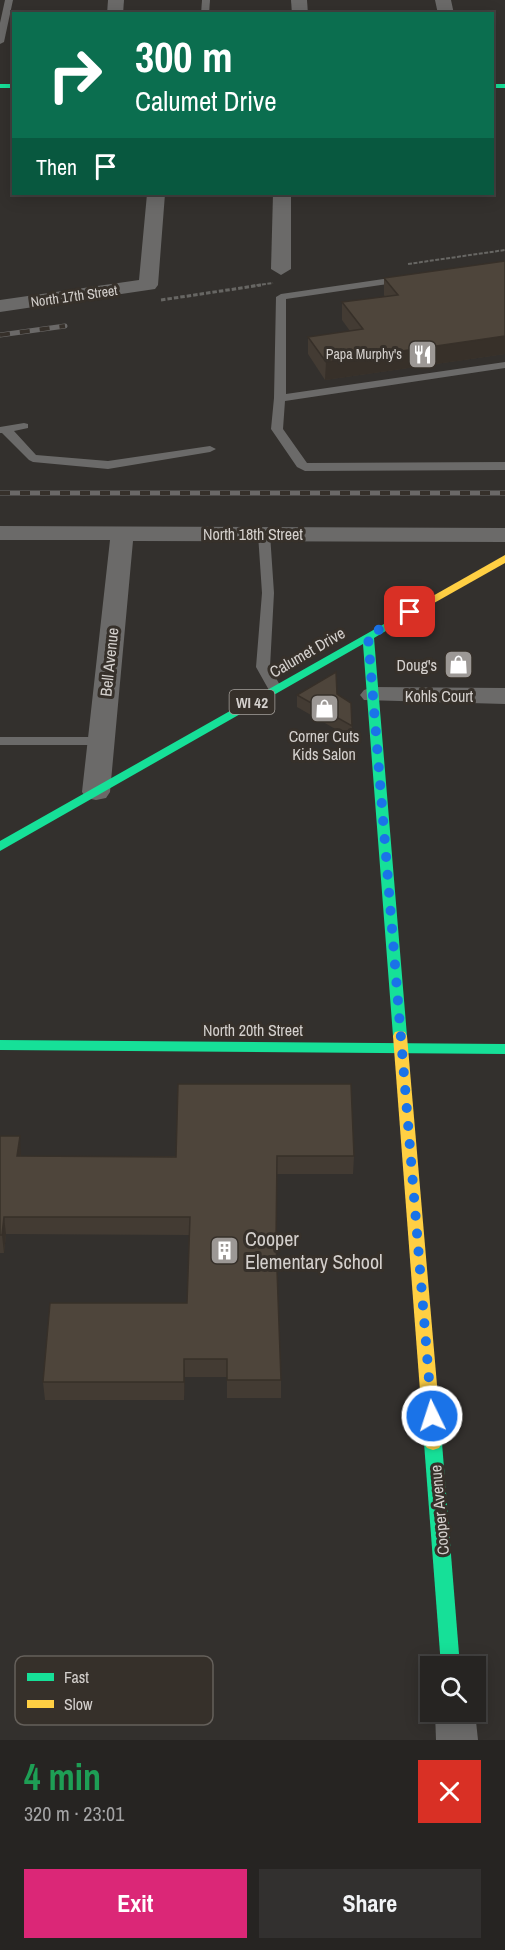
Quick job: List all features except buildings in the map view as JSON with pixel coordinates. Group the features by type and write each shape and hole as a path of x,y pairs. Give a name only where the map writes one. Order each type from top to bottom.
{"street":[{"path":"151,293 156,195"},
{"path":"278,276 282,195"},
{"name":"North 17th Street","path":"0,306 151,293"},
{"name":"North 18th Street","path":"0,533 505,535"},
{"name":"Bell Avenue","path":"96,792 122,534"},
{"name":"Calumet Drive","path":"0,847 505,558"},
{"name":"Cooper Avenue","path":"368,636 450,1656"},
{"name":"Kohls Court","path":"374,695 505,696"},
{"name":"North 20th Street","path":"0,1046 505,1049"},
{"path":"456,1722 457,1740"}],"lane":[{"path":"0,42 9,0"},
{"path":"411,278 281,297 278,429 301,465 305,467 505,466"},
{"path":"280,398 505,365"},
{"path":"3,430 24,426"},
{"path":"3,430 33,458 108,465 210,449"},
{"path":"264,534 268,593 263,667 275,689"},
{"path":"0,741 101,741"}],"path":[{"path":"401,265 505,249"},
{"path":"151,293 278,276"}],"railway":[{"path":"0,335 65,326"},
{"path":"0,493 505,493"}],"traffic: fast":[{"path":"0,86 12,86"},
{"path":"494,86 505,86"},
{"path":"0,847 407,614"},
{"path":"368,636 400,1036"},
{"path":"0,1045 505,1049"},
{"path":"433,1443 450,1656"}],"traffic: slow":[{"path":"407,614 505,558"},
{"path":"400,1036 433,1443"}],"place":[{"name":"Papa Murphy's","path":"423,354"},
{"name":"Doug's","path":"458,665"},
{"name":"Corner Cuts Kids Salon","path":"324,708"},
{"name":"Cooper Elementary School","path":"224,1250"}],"route":[{"path":"410,612 368,636 432,1416"}]}
